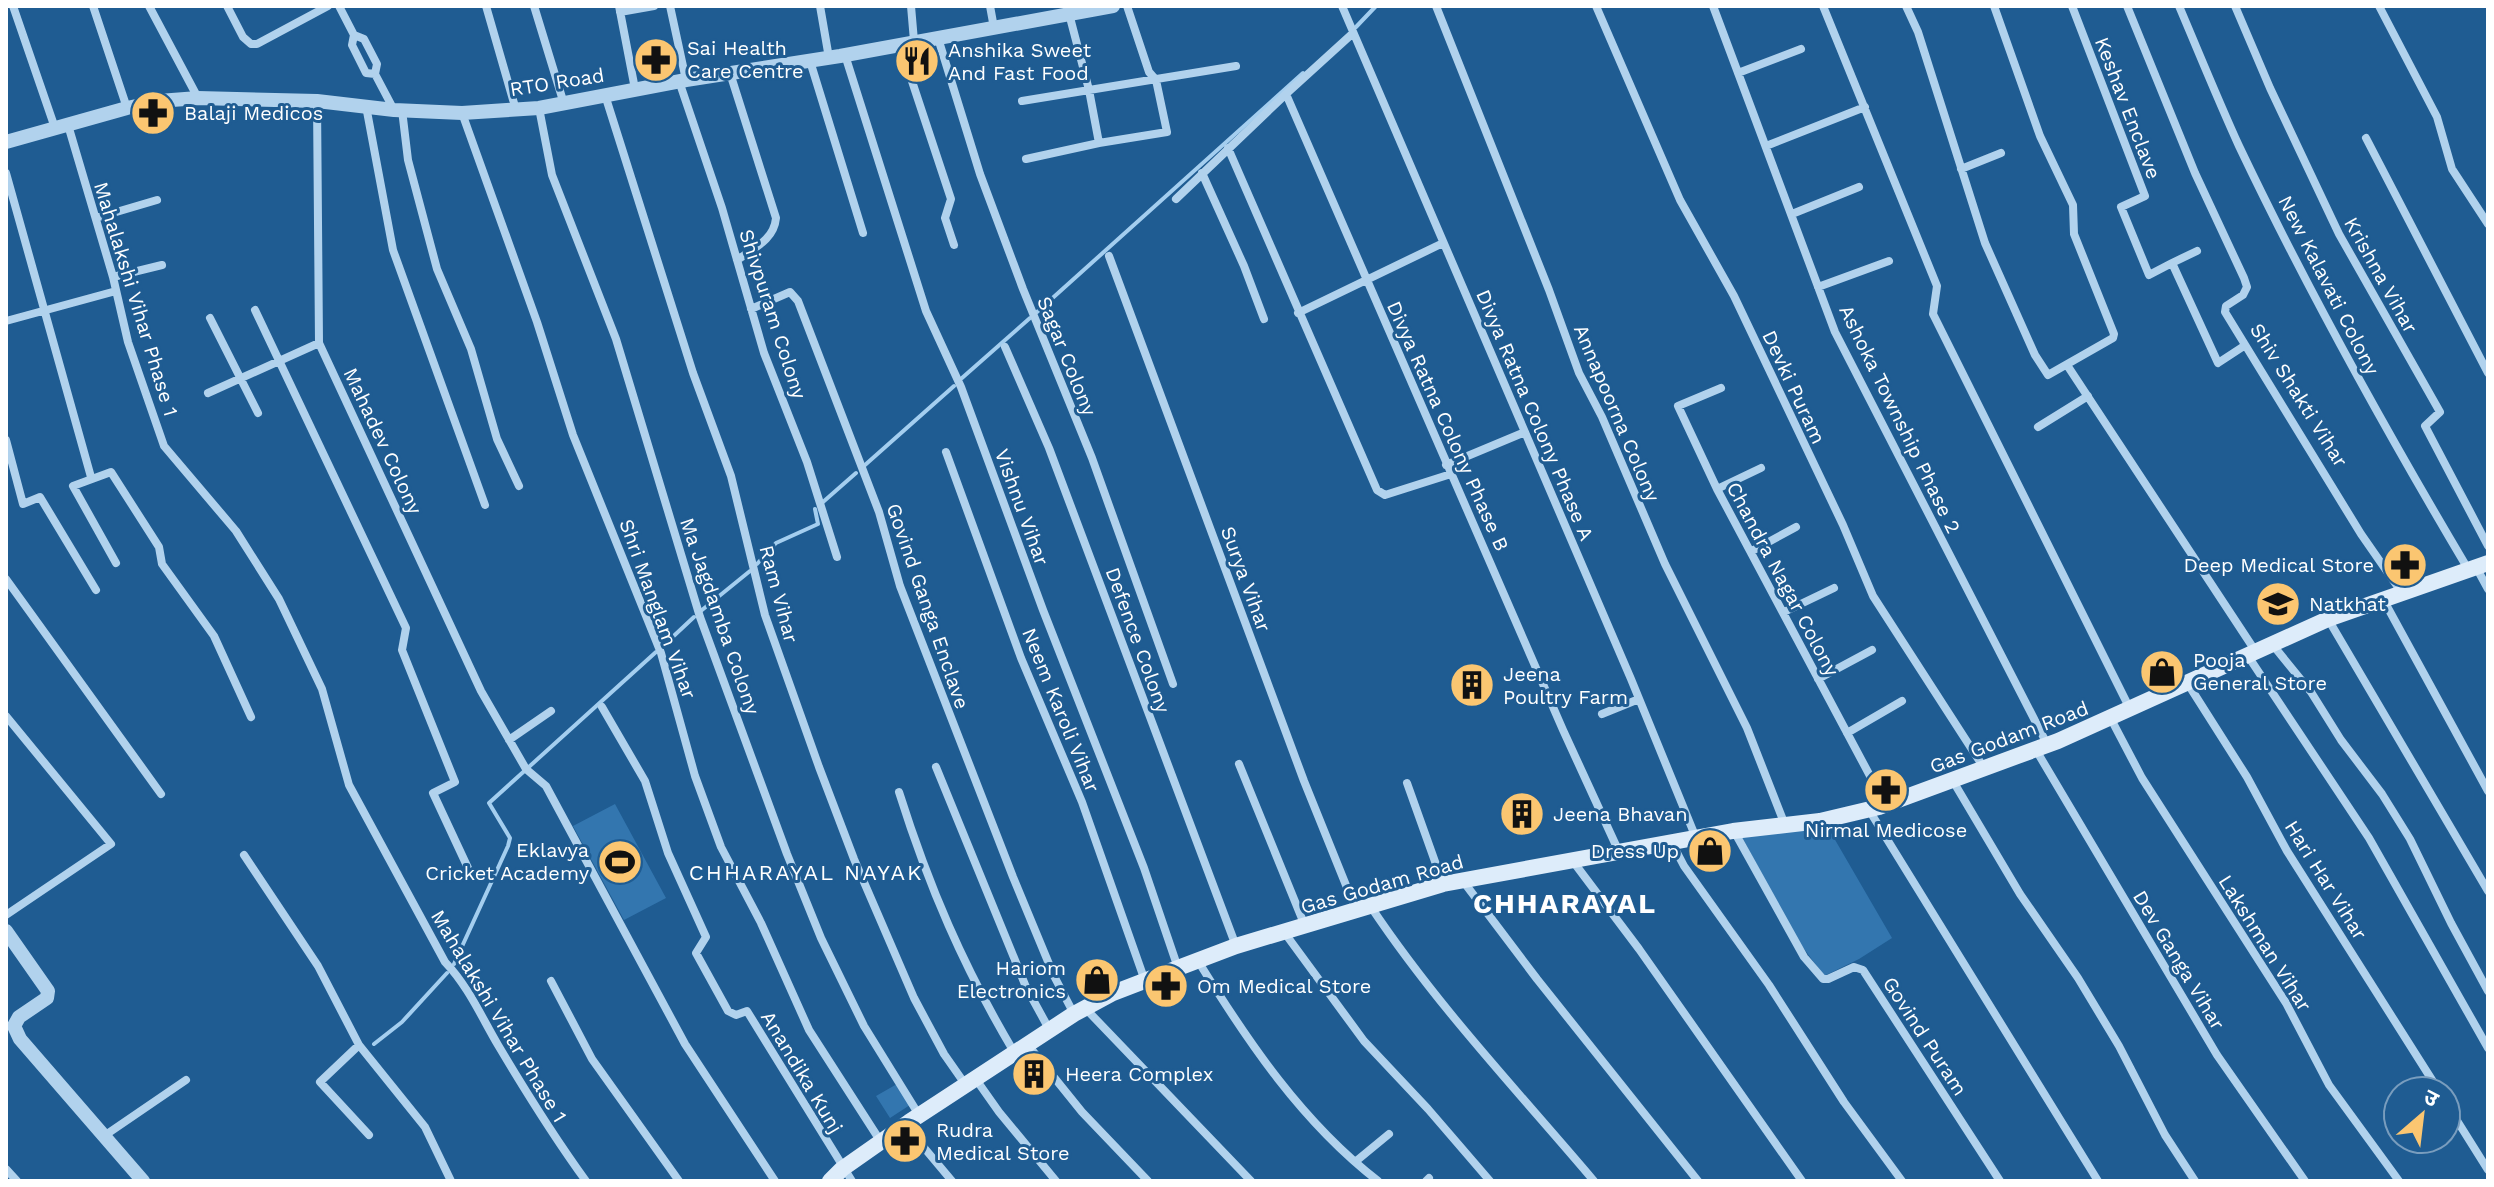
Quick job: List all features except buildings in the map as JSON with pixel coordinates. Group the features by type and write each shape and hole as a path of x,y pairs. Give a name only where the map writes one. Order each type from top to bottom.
{"main road":[{"name":"Gas Godam Road","path":"841,1177 912,1120 1079,1010 1236,946 1443,884 1877,807 1985,769 2111,719 2328,619 2477,567"}],"street":[{"name":"Mahalakshi Vihar Phase 1","path":"13,6 96,218 128,342 164,446 236,531 279,599 322,689 349,785 445,962 463,980 479,1013 547,1127 586,1181"},
{"path":"93,6 127,108"},
{"path":"149,6 198,98"},
{"path":"227,6 243,37 251,44 257,44 328,6"},
{"path":"339,6 354,35 352,45 366,73 375,74"},
{"path":"486,6 516,110"},
{"path":"534,6 564,104"},
{"path":"635,89 619,9 654,6"},
{"name":"Shivpuram Colony","path":"670,6 683,80 764,353 807,462 837,557"},
{"path":"820,6 829,58"},
{"path":"911,6 907,42 951,199 945,218 954,245"},
{"path":"990,6 994,28"},
{"name":"RTO Road","path":"6,142 127,108 159,101 198,98 317,101 462,113 539,108 683,80 994,28 1067,10 1113,6"},
{"path":"1026,159 1167,132 1156,80 1149,72 1127,6"},
{"name":"Divya Ratna Colony Phase A","path":"1342,6 1696,838"},
{"name":"Annapoorna Colony","path":"1436,6 1579,373 1602,417 1665,564 1747,728 1785,825"},
{"name":"Devki Puram","path":"1596,6 1680,200 1734,296 1843,525 1873,596 1985,769"},
{"name":"Ashoka Township Phase 2","path":"1713,6 1835,332 2042,747"},
{"path":"1823,6 1937,286 1933,314 2130,709"},
{"path":"1906,6 1918,32 1985,243 2035,355 2048,375 2113,338 2114,334 2074,234 2073,205 2040,136 1994,6"},
{"name":"Keshav Enclave","path":"2072,6 2145,196 2121,207 2149,275 2172,263"},
{"name":"Shiv Shakti Vihar","path":"2127,6 2195,173 2247,287 2243,295 2226,306 2225,312 2361,534 2402,593"},
{"name":"New Kalavati Colony","path":"2179,6 2239,144 2318,304 2394,444 2477,567 2488,589"},
{"name":"Krishna Vihar","path":"2235,6 2339,234 2440,412 2425,426 2488,546"},
{"path":"2379,6 2437,117 2452,169 2488,224"},
{"path":"1067,10 1089,90 1099,143"},
{"path":"1176,199 1352,34"},
{"path":"354,35 364,39 377,64 375,74 398,110 437,269 471,349 497,439 519,486"},
{"name":"Sagar Colony","path":"938,37 980,174 1092,458 1173,684"},
{"path":"1738,73 1801,49"},
{"path":"360,60 372,53"},
{"name":"Vishnu Vihar","path":"845,55 921,299 961,387 1043,610 1144,868 1178,968"},
{"path":"810,61 863,233"},
{"path":"1022,101 1236,66"},
{"path":"730,73 776,218 774,231 769,237 737,260"},
{"name":"Divya Ratna Colony Phase B","path":"1286,94 1446,465 1619,852"},
{"name":"Ram Vihar","path":"605,95 693,373 731,476 765,615 854,859 914,998 944,1054 999,1112 1056,1181"},
{"name":"Mahadev Colony","path":"317,101 319,343 481,691 526,769 546,786 685,1044 775,1181"},
{"path":"366,106 393,250 485,505"},
{"path":"1766,146 1865,107"},
{"name":"Ma Jagdamba Colony","path":"539,108 552,175 616,339 700,617 787,854 821,938 864,1026 912,1120 952,1181"},
{"name":"Shri Manglam Vihar","path":"462,113 542,336 573,435 661,653 695,776 721,847 761,923 809,1030 881,1142"},
{"path":"2366,138 2488,373"},
{"path":"1228,148 1380,494 1396,492 1451,474"},
{"path":"1961,169 2001,153"},
{"path":"6,173 91,477"},
{"path":"1202,173 1264,319"},
{"path":"1792,214 1859,187"},
{"path":"96,218 157,200"},
{"path":"1298,313 1443,243"},
{"path":"2197,251 2172,263 2216,362 2244,346"},
{"name":"Surya Vihar","path":"1109,256 1299,766 1363,909 1477,1047 1594,1181"},
{"path":"1818,287 1889,261"},
{"path":"113,277 162,265"},
{"path":"6,321 116,291"},
{"name":"Govind Ganga Enclave","path":"751,309 790,292 798,301 879,512 900,586 942,698 1054,976 1079,1010"},
{"path":"255,310 406,628 402,650 455,782 433,793 468,868"},
{"path":"210,318 258,413"},
{"path":"208,393 319,343"},
{"name":"Defence Colony","path":"1005,347 1049,448 1236,946"},
{"path":"2067,365 2369,838 2488,1048"},
{"name":"Chandra Nagar Colony","path":"1721,388 1678,406 1717,489 1847,733 1877,807 2098,1181"},
{"path":"2038,427 2088,396"},
{"path":"1446,465 1525,432"},
{"path":"6,440 23,504 40,497 96,590"},
{"name":"Neem Karoli Vihar","path":"946,452 1021,658 1082,802 1146,981"},
{"path":"1717,489 1761,468"},
{"path":"116,563 73,486 111,472 159,547 162,564 214,636 251,717"},
{"path":"1752,551 1796,527"},
{"path":"6,579 161,794"},
{"path":"1784,612 1834,588"},
{"path":"2383,599 2488,791"},
{"path":"2328,619 2488,891"},
{"path":"2272,644 2311,692 2403,827 2488,991"},
{"path":"1818,679 1872,650"},
{"name":"Hari Har Vihar","path":"2188,684 2247,777 2287,851 2429,1075"},
{"path":"1602,714 1639,699"},
{"path":"1847,733 1902,701"},
{"name":"Anandika Kunj","path":"602,707 645,781 668,853 706,937 696,953 728,1011 736,1015 747,1011 841,1177"},
{"path":"509,740 551,711"},
{"path":"6,716 111,844 6,915"},
{"name":"Lakshman Vihar","path":"2111,719 2142,778 2286,1003 2329,1085 2399,1181"},
{"name":"Dev Ganga Vihar","path":"2042,747 2217,1055 2305,1181"},
{"path":"1239,764 1305,926"},
{"path":"936,767 1026,987 1049,1029"},
{"path":"1953,781 2020,894 2119,1046 2165,1135 2195,1181"},
{"path":"1407,783 1443,884"},
{"path":"899,792 920,858 953,941 1020,1048 1148,1181"},
{"name":"Govind Puram","path":"1733,831 1804,957 1823,979 1854,967 1863,970 2000,1181"},
{"path":"1672,842 1684,866 1769,985 1844,1102 1902,1181"},
{"path":"244,855 318,966 359,1045 425,1127 451,1181"},
{"path":"1572,860 1639,949 1802,1181"},
{"path":"1463,880 1537,979 1698,1181"},
{"path":"6,931 48,991 47,998 19,1017 10,1028 143,1181"},
{"path":"1284,932 1364,1041 1490,1181"},
{"path":"1197,961 1279,1082 1319,1127 1378,1181"},
{"path":"551,981 592,1059 679,1181"},
{"path":"1079,1010 1251,1181"},
{"path":"359,1045 320,1082 369,1135"},
{"path":"104,1136 186,1080"},
{"path":"2462,1129 2488,1170"},
{"path":"1355,1162 1389,1134"},
{"path":"6,1169 17,1181"}],"shaded area":[{"name":"Eklavya Cricket Academy","path":"615,804 666,898 624,920 573,826"},
{"path":"1827,826 1892,938 1824,976 1794,935 1742,837"},
{"path":"897,1084 910,1105 890,1118 876,1096"}],"waterway":[{"path":"1356,27 1376,6"},
{"path":"1037,312 1303,73"},
{"path":"962,378 1030,318"},
{"path":"865,465 954,386"},
{"path":"823,502 856,473"},
{"path":"757,564 776,543 818,524 815,509"},
{"path":"702,610 750,571"},
{"path":"663,646 694,617"},
{"path":"454,964 510,838 489,803 656,652"},
{"path":"374,1044 402,1022 447,973"}],"place":[{"name":"Sai Health Care Centre","path":"656,60"},
{"name":"Anshika Sweet And Fast Food","path":"917,61"},
{"name":"Balaji Medicos","path":"153,113"},
{"name":"Deep Medical Store","path":"2405,565"},
{"name":"Natkhat","path":"2278,604"},
{"name":"Pooja General Store","path":"2162,672"},
{"name":"Jeena Poultry Farm","path":"1472,685"},
{"name":"Nirmal Medicose","path":"1886,790"},
{"name":"Jeena Bhavan","path":"1522,814"},
{"name":"Dress Up","path":"1710,851"},
{"name":"Eklavya Cricket Academy","path":"620,862"},
{"name":"Hariom Electronics","path":"1097,980"},
{"name":"Om Medical Store","path":"1166,986"},
{"name":"Heera Complex","path":"1034,1074"},
{"name":"Rudra Medical Store","path":"905,1141"}],"district":[{"name":"CHHARAYAL NAYAK","path":"806,872"},
{"name":"CHHARAYAL","path":"1565,903"}]}
